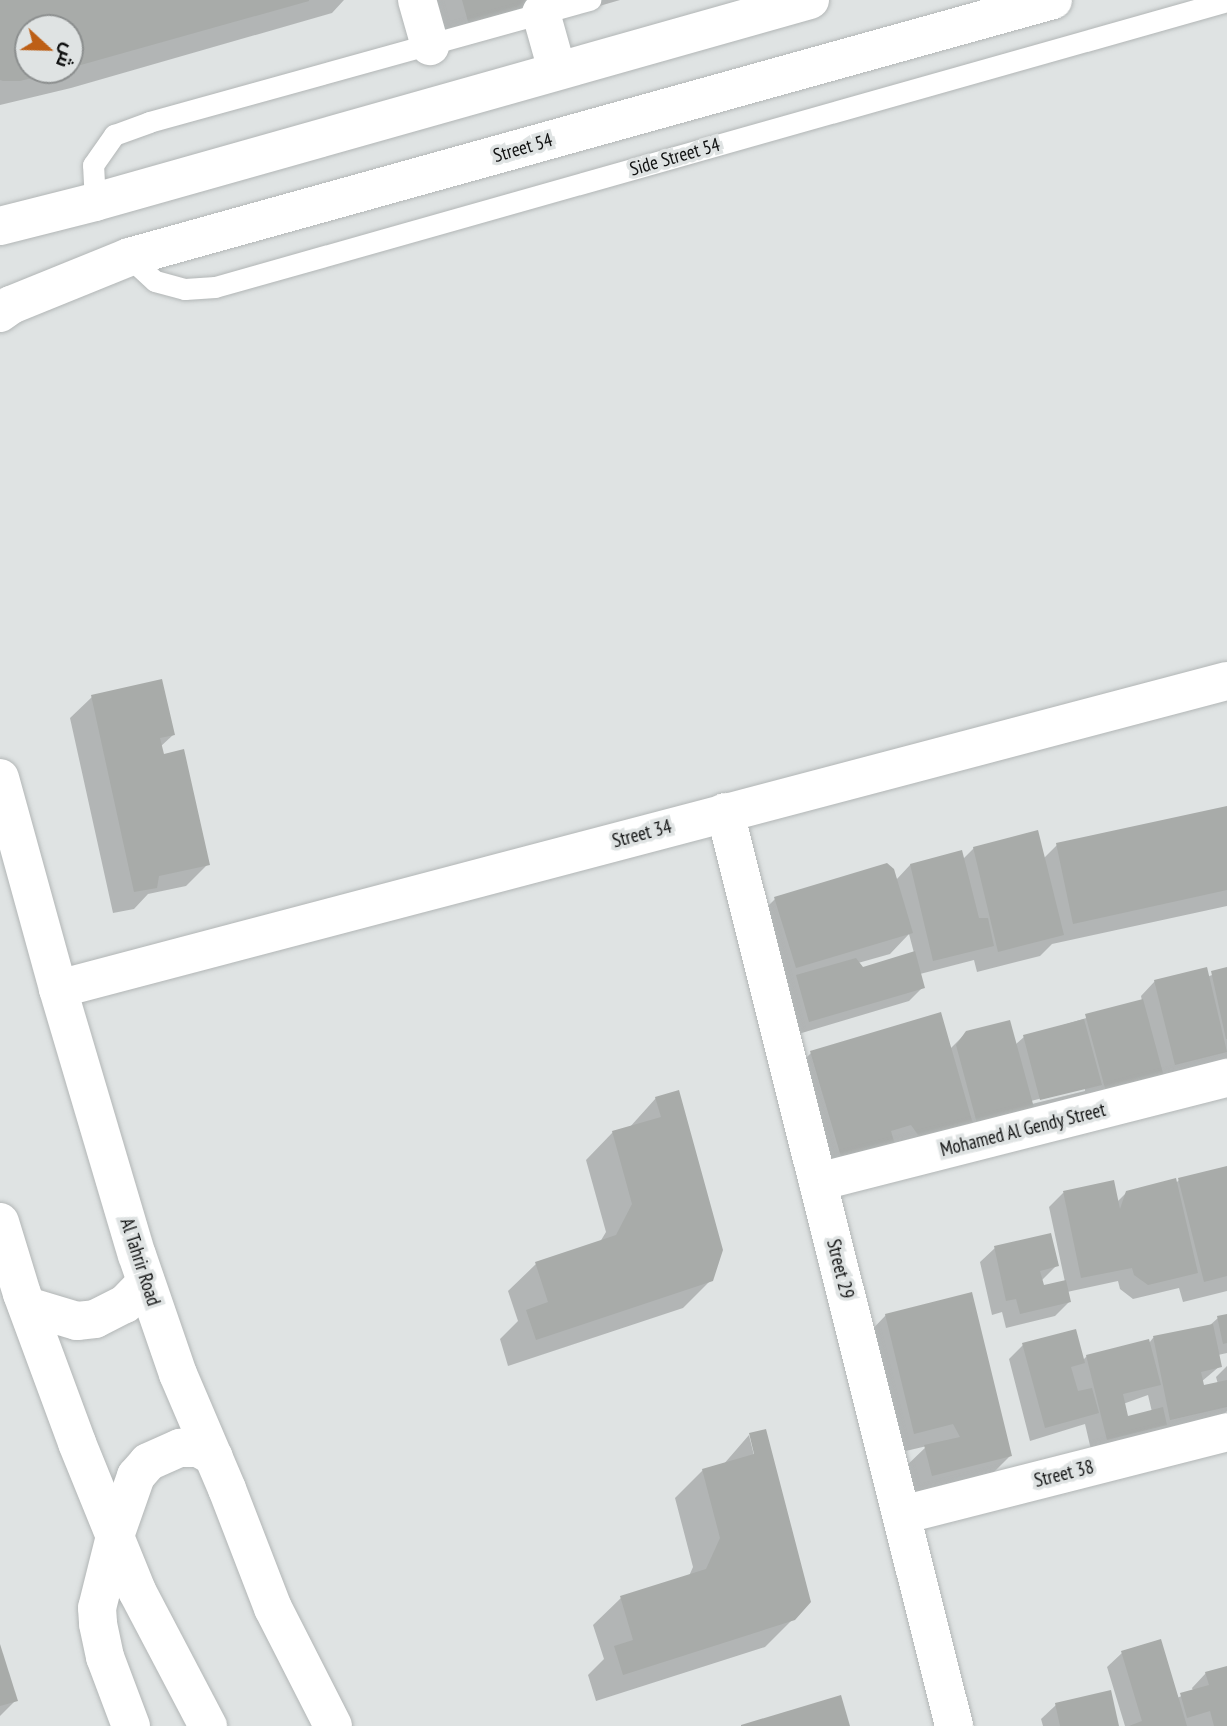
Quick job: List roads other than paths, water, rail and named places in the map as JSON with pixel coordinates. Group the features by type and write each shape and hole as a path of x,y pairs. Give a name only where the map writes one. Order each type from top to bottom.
{"street":[{"path":"417,0 430,46"},
{"path":"0,226 95,202 810,0"},
{"name":"Street 54","path":"4,306 129,257 1053,0"},
{"path":"541,13 557,71"},
{"name":"Street 34","path":"58,989 1227,681"},
{"name":"Al Tahrir Road","path":"0,778 58,989 146,1282 178,1374 214,1457 273,1608 333,1726"},
{"name":"Street 29","path":"726,812 954,1726"},
{"name":"Mohamed Al Gendy Street","path":"818,1182 1227,1078"},
{"path":"0,1222 27,1306 137,1591 208,1726"},
{"path":"27,1306 78,1321 94,1319 125,1304 146,1282"},
{"name":"Street 38","path":"902,1515 1227,1433"},
{"path":"131,1726 105,1657 98,1624 97,1608 115,1536 136,1476 148,1462 180,1448 198,1448 214,1457"}],"lane":[{"path":"95,202 93,165 114,135 149,122 590,0"},
{"name":"Side Street 54","path":"129,257 155,281 184,289 215,287 1227,1"}]}
